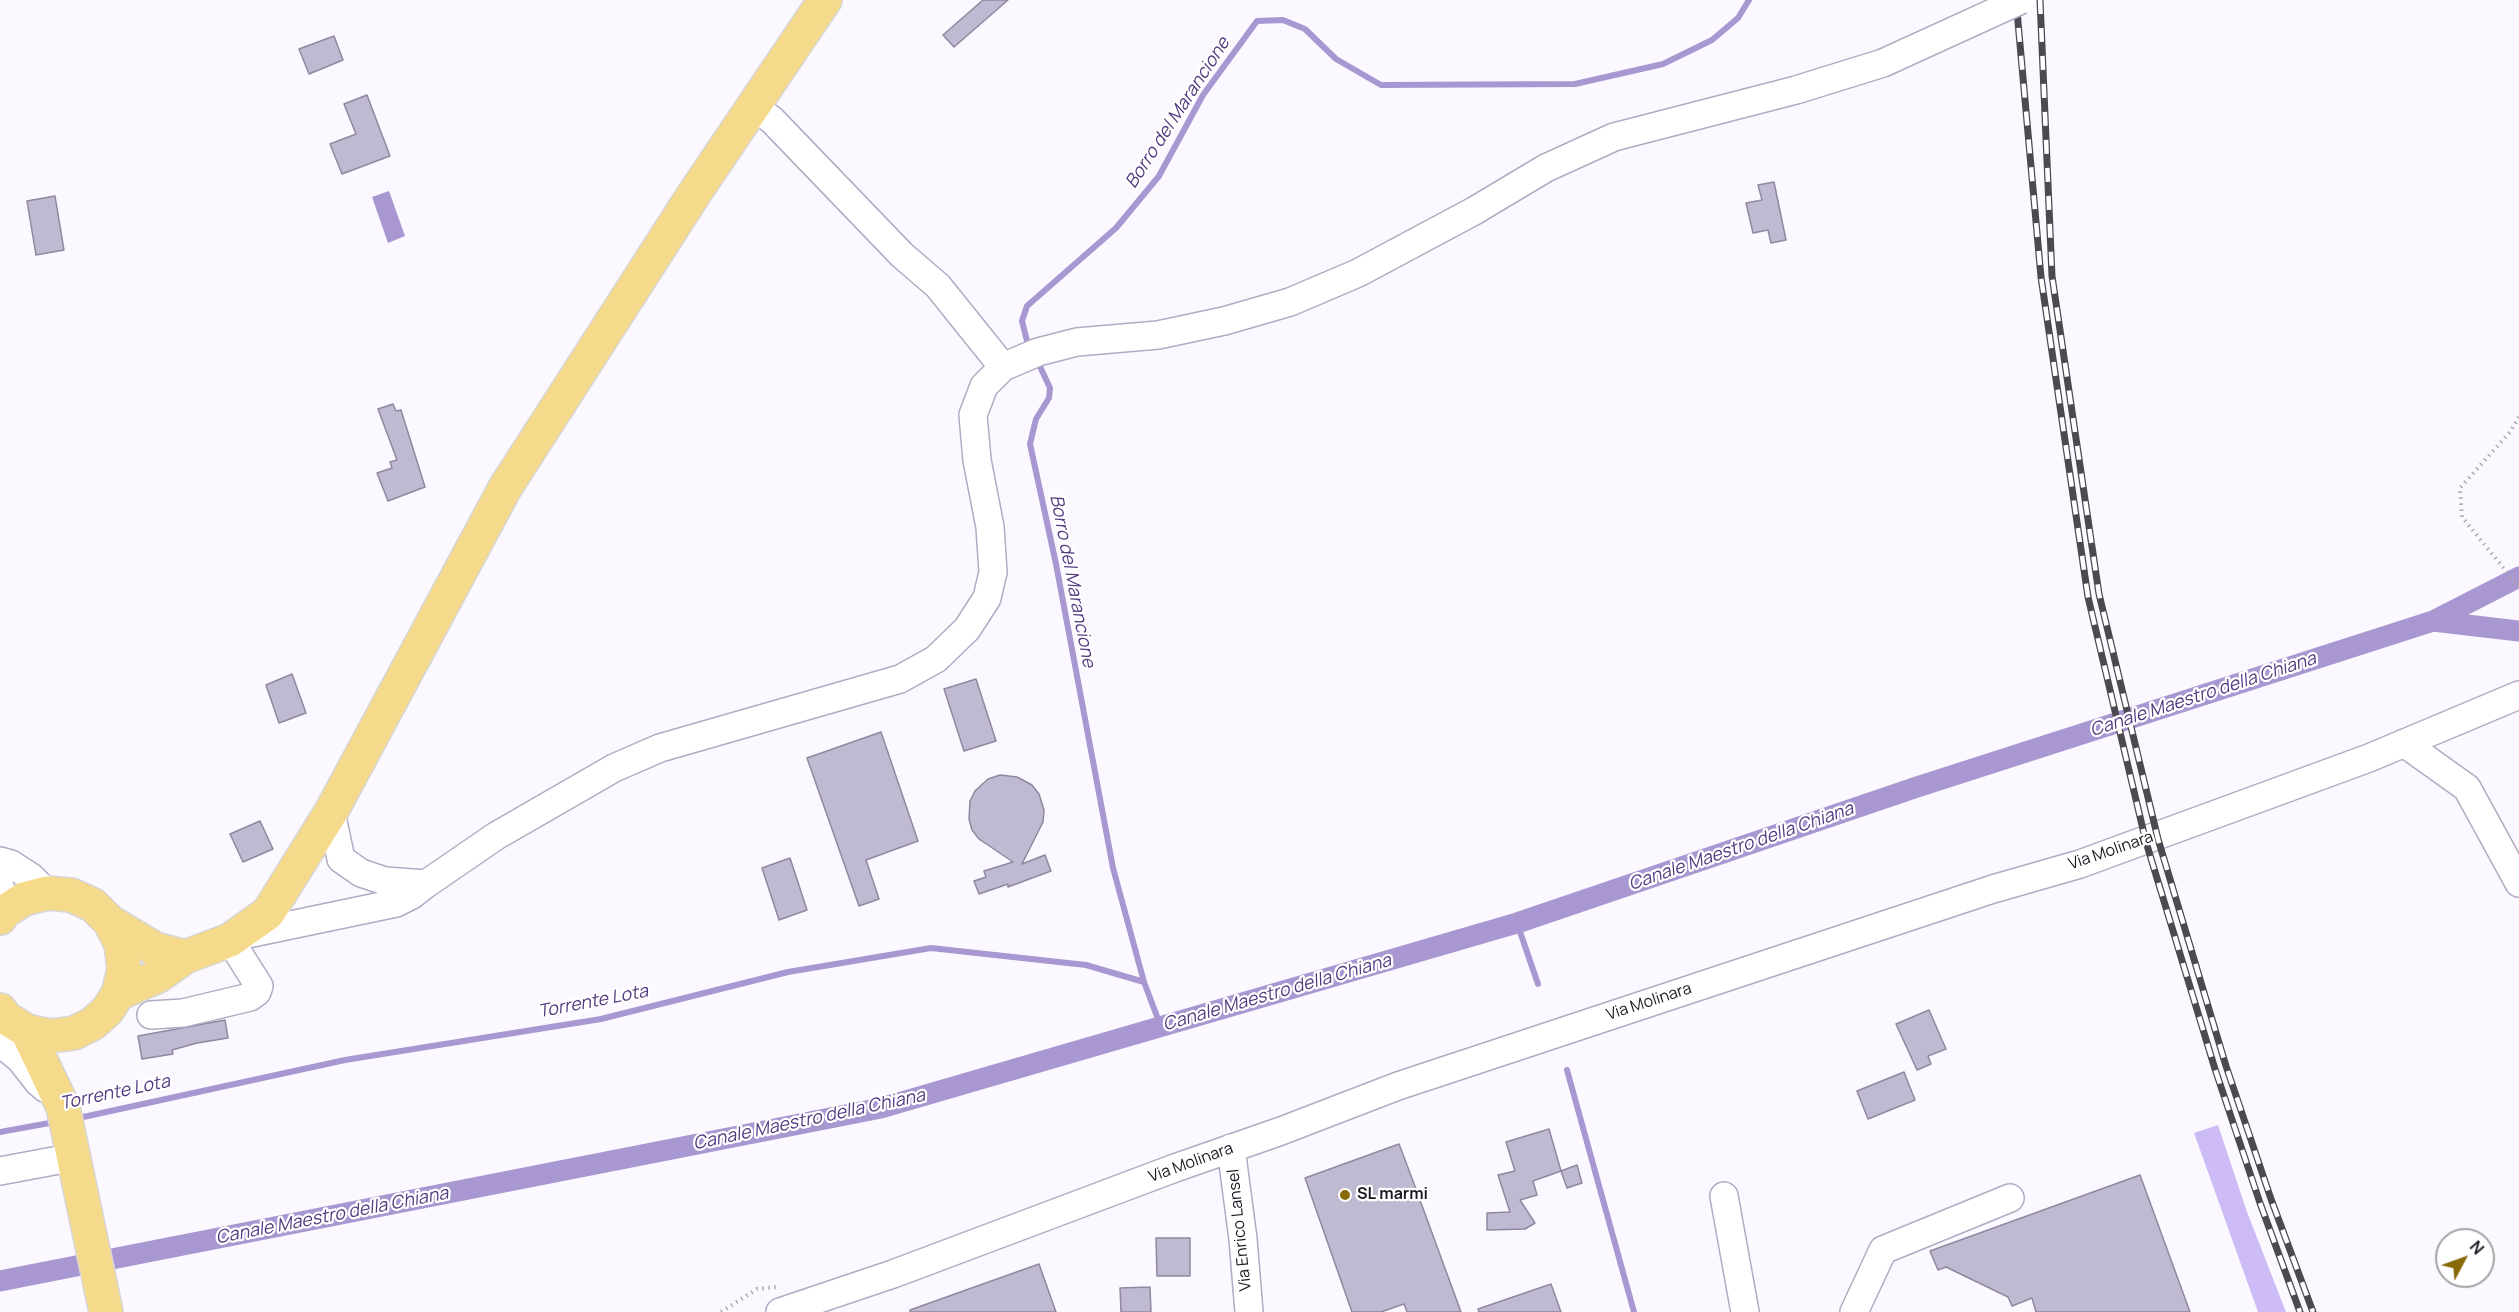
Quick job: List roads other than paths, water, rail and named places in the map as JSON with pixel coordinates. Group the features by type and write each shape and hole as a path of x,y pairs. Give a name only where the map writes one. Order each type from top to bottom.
{"main road":[{"path":"118,994 158,976 185,957 232,938 268,913 331,812 505,488 694,194 825,0"},
{"path":"1,905 47,893 71,895 93,905 110,922 154,949 185,957"},
{"path":"11,1040 74,1033 92,1024 107,1011 118,994 124,970 121,944 110,922"},
{"path":"0,1010 6,1018 11,1040 67,1128"},
{"path":"74,1033 66,1064 67,1128 106,1312"}],"street":[{"path":"152,1015 183,1013 250,997 257,992 259,986 232,938 396,903 412,895 496,836 614,768 660,748 900,679 936,659 967,629 987,598 993,572 990,527 977,460 974,415 984,386 1003,367 1038,352 1077,342 1158,335 1224,321 1290,302 1358,273 1474,211 1546,168 1614,137 1796,90 1883,63 2021,0"},
{"path":"754,107 772,120 902,255 938,286 1003,367"},
{"name":"Via Molinara","path":"780,1312 893,1274 1398,1086 1603,1016 1993,889 2080,864 2404,743 2519,695"},
{"path":"2404,743 2467,788 2519,884"},
{"path":"331,812 341,859"},
{"path":"305,855 341,859 362,873 385,881 426,884"},
{"path":"0,861 11,864 31,877 47,893"},
{"path":"363,910 371,895 372,877"},
{"path":"0,1171 67,1128"},
{"name":"Via Enrico Lansel","path":"1231,1148 1243,1239 1249,1312"},
{"path":"1724,1196 1745,1312"},
{"path":"1854,1312 1883,1250 2010,1198"}],"waterway":[{"name":"Borro del Marancione","path":"1029,349 1022,321 1027,306 1116,228 1159,176 1203,95 1257,21 1283,20 1305,29 1336,59 1381,85 1575,84 1663,64 1712,40 1738,18 1749,0"},
{"name":"Borro del Marancione","path":"1037,360 1050,388 1049,398 1036,419 1030,444 1056,564 1113,868 1144,982"},
{"name":"Canale Maestro della Chiana","path":"0,1281 881,1108 1517,923 1917,787 2433,621 2519,577"},
{"path":"2433,621 2519,631"},
{"path":"1517,923 1538,984"},
{"name":"Torrente Lota","path":"74,1119 345,1060 601,1019 788,972 931,948 1086,965 1144,982 1161,1027"},
{"path":"1567,1070 1634,1312"},
{"name":"Torrente Lota","path":"0,1132 55,1122"}],"railway":[{"path":"2016,0 2041,277 2088,597 2146,842 2215,1069 2300,1312"},
{"path":"2040,0 2052,276 2099,594 2158,839 2226,1066 2271,1199 2313,1312"}],"place":[{"name":"SL marmi","path":"1345,1195"}]}
